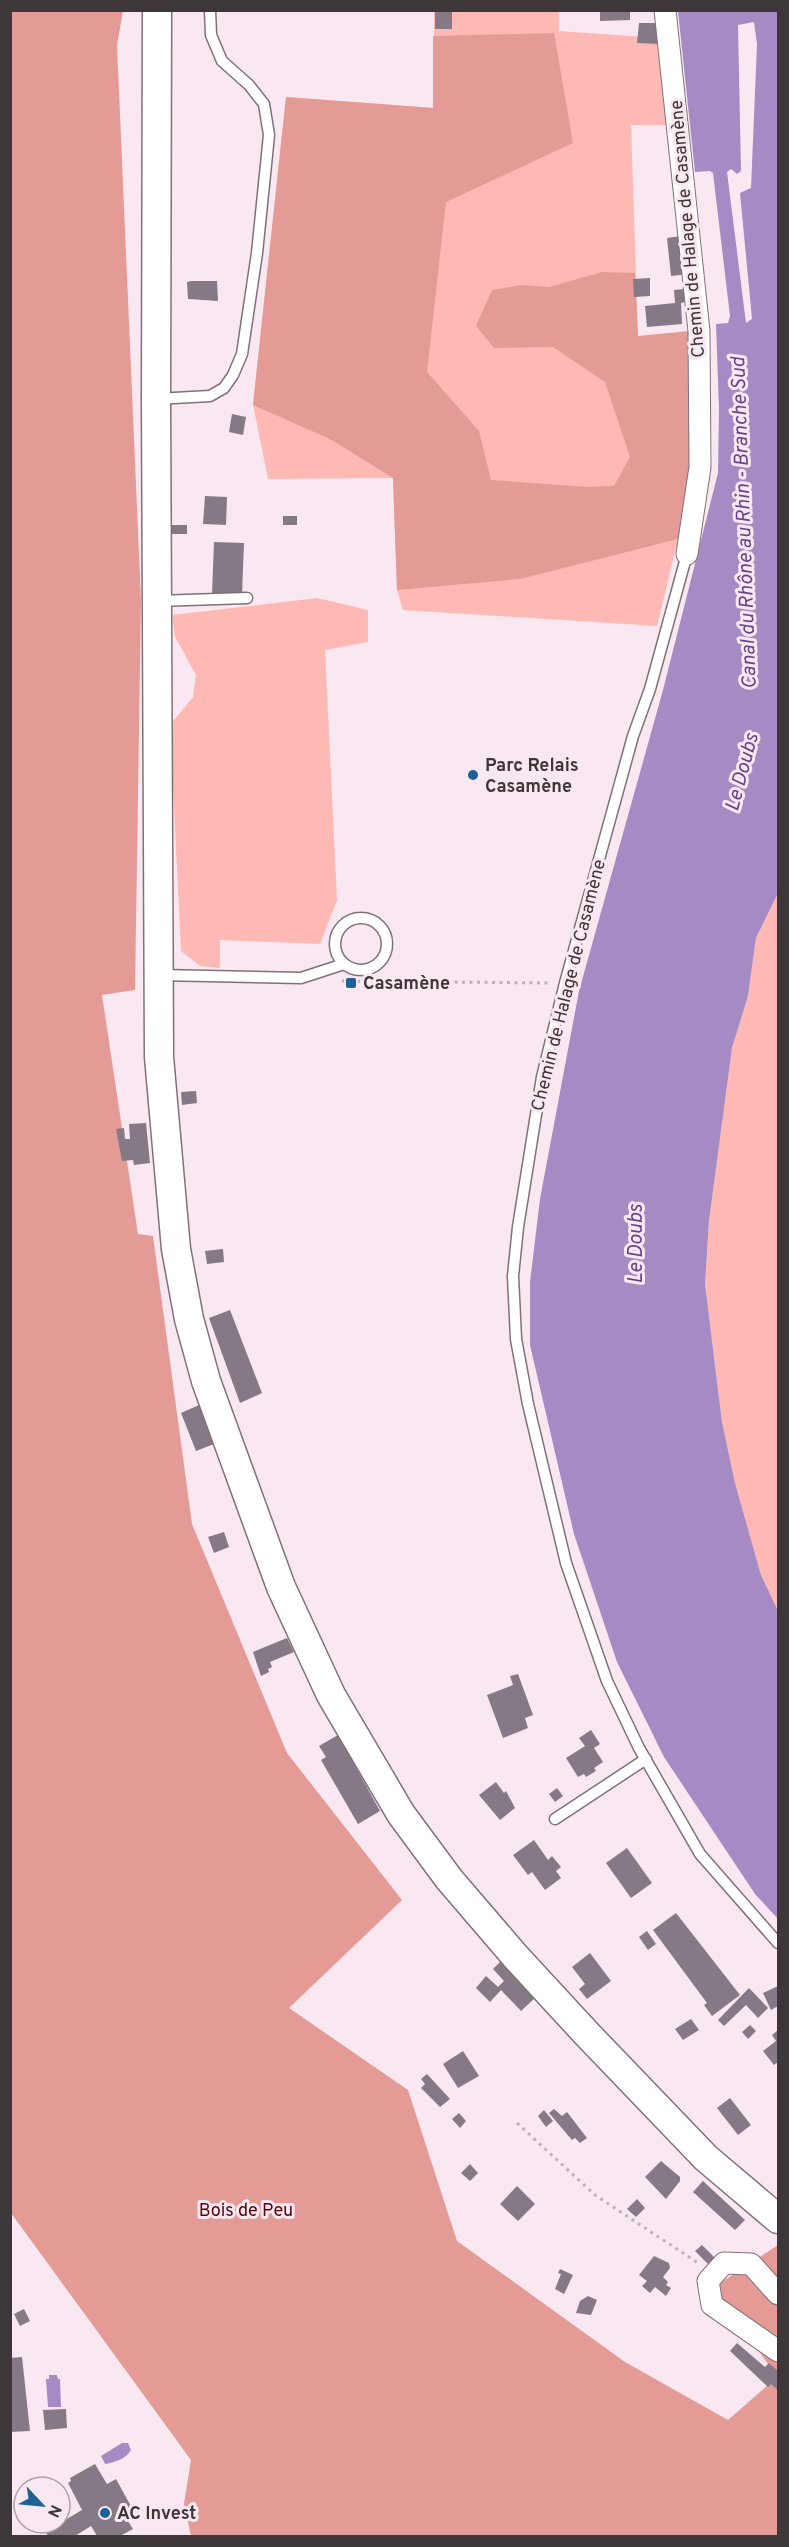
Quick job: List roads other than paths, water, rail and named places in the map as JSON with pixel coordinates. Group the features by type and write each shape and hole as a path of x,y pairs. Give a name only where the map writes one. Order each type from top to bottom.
{"main road":[{"path":"157,10 157,601 164,653 158,975 161,1087 176,1249 189,1319 206,1381 281,1587 331,1695 401,1814 456,1887 515,1956 706,2158 778,2219"}],"street":[{"name":"Chemin de Halage de Casamène","path":"665,10 699,331 700,467 687,555"},
{"path":"778,2294 751,2265 724,2263 708,2281 712,2305 778,2350"}],"lane":[{"path":"156,399 210,396 224,388 233,375 242,354 257,253 268,135 264,104 249,85 222,60 211,35 210,10"},
{"name":"Chemin de Halage de Casamène","path":"687,555 650,688 633,736 565,983 542,1077 518,1227 513,1276 516,1339 528,1404 566,1563 607,1681 646,1759 700,1854 778,1943"},
{"path":"157,601 247,598"},
{"path":"370,919 383,929 386,937 386,953 375,966 360,970 342,960 336,948 339,931 352,920 370,919"},
{"path":"158,975 301,978 342,960"},
{"path":"555,1819 646,1759"}],"water":[{"path":"678,11 778,11 778,893 756,938 748,996 732,1048 709,1221 705,1284 722,1422 735,1483 761,1575 778,1611 778,1919 755,1894 664,1757 617,1662 574,1534 530,1345 530,1282 540,1199 579,991 663,690 718,473 719,409 716,324 728,323 730,316 713,173 710,171 695,172","holes":["754,22 757,44 751,188 740,193 752,319 746,323 727,172 731,169 737,174 741,171 738,25"]},
{"path":"49,2375 57,2375 60,2379 61,2407 48,2407 46,2379 49,2379"},
{"path":"122,2443 128,2443 131,2450 129,2453 120,2460 105,2464 101,2456"}],"place":[{"name":"Parc Relais Casamène","path":"473,775"},
{"name":"Casamène","path":"351,983"},
{"name":"AC Invest","path":"105,2513"}],"water label":[{"name":"Canal du Rhône au Rhin - Branche Sud","path":"743,523"},
{"name":"Le Doubs","path":"741,772"},
{"name":"Le Doubs","path":"635,1244"}],"park label":[{"name":"Bois de Peu","path":"246,2210"}]}
